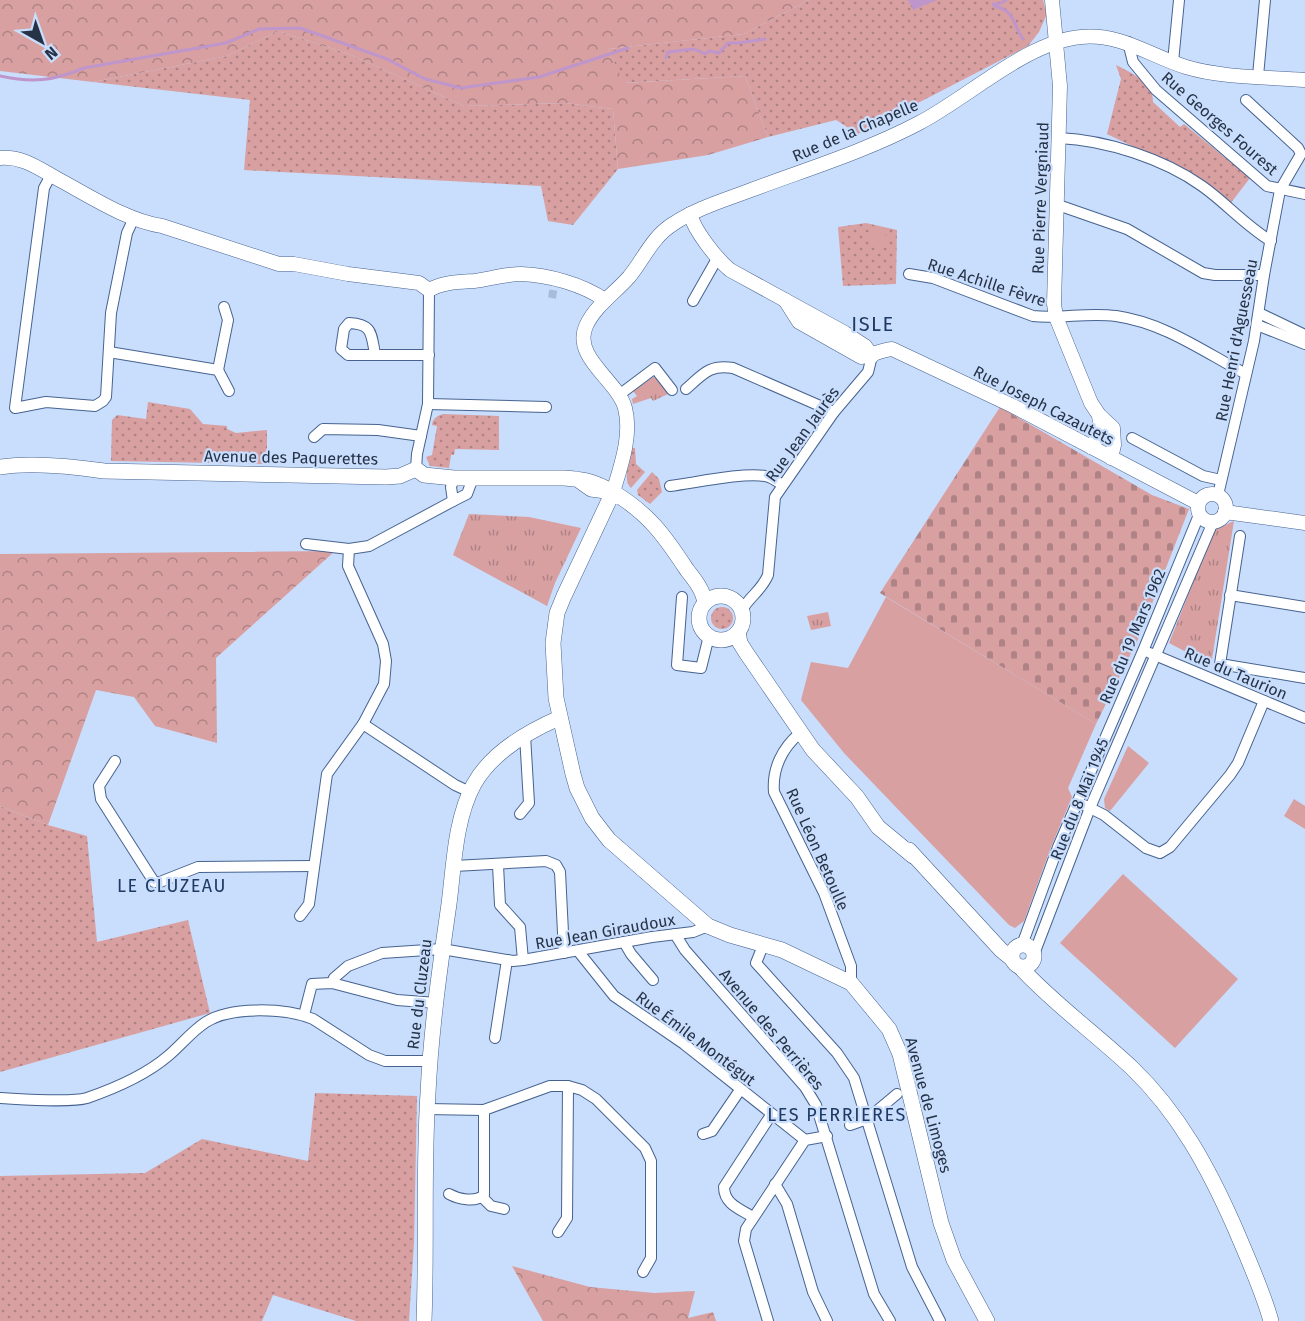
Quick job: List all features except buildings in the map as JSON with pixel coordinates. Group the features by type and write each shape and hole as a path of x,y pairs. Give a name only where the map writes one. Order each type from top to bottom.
{"main road":[{"name":"Avenue des Paquerettes","path":"0,467 14,465 79,467 104,471 386,477 400,476 416,470 424,475 454,478 578,479 591,489 613,492 639,510 660,529 707,596"},
{"name":"Avenue de Limoges","path":"613,492 576,566 557,614 553,660 555,698 577,788 592,818 609,840 708,926 782,950 851,982 889,1029 900,1054 941,1223 954,1260 987,1321"},
{"path":"707,596 723,596 742,604 742,622 736,638 715,639 704,631 699,618 707,596"},
{"path":"736,638 800,733 857,797 878,827 913,856 992,940 1023,956 1040,986 1133,1069 1159,1097 1195,1146 1262,1291 1271,1321"},
{"name":"Rue du Cluzeau","path":"424,1321 427,1109 430,1061 442,949 460,824 470,792 491,760 525,735 559,718"}],"street":[{"name":"Rue Pierre Vergniaud","path":"1052,0 1060,86 1054,303 1056,317 1076,369 1091,403 1100,415"},
{"path":"1173,62 1179,0"},
{"path":"1258,76 1265,0"},
{"name":"Rue de la Chapelle","path":"619,395 597,368 586,349 583,338 587,323 605,300 629,276 655,238 671,225 690,214 872,144 920,123 1031,53 1056,41 1096,36 1128,42 1173,62 1213,73 1305,80"},
{"name":"Rue Georges Fourest","path":"1128,42 1133,62 1156,90 1267,186 1280,190"},
{"name":"Rue Henri d'Aguesseau","path":"1218,495 1258,319 1280,190 1300,154 1298,148 1246,100"},
{"path":"1059,138 1082,139 1148,157 1200,185 1271,241"},
{"path":"0,158 32,164 134,218 279,264 294,264 419,283 429,290"},
{"path":"51,176 44,188 15,408 46,402 95,406 106,397 111,313 127,233 134,218"},
{"path":"1280,190 1305,194"},
{"path":"1058,205 1127,229 1203,273 1264,276"},
{"name":"Rue Joseph Cazautets","path":"690,214 695,226 730,270 785,300 799,322 861,357 892,349 1013,406 1111,458 1199,509"},
{"path":"693,301 718,257"},
{"name":"Rue Achille Fèvre","path":"909,273 933,278 1033,316 1056,317 1077,314 1116,316 1142,321 1171,332 1246,374"},
{"path":"429,290 439,284 496,279 519,274 554,279 590,291 605,300"},
{"path":"416,470 428,404 429,290"},
{"path":"224,307 228,320 218,370 229,391"},
{"path":"1258,319 1305,335"},
{"path":"1258,319 1305,344"},
{"path":"110,352 218,370"},
{"path":"375,354 429,355"},
{"name":"Rue Jean Jaurès","path":"742,604 764,585 768,575 774,497 834,412 868,372 872,356"},
{"path":"686,389 710,369 722,366 733,368 800,395 834,412"},
{"path":"613,492 626,438 625,409 619,395 655,368 672,390"},
{"path":"428,404 546,407"},
{"path":"1091,447 1099,437 1101,430 1100,415"},
{"path":"1100,415 1113,428 1114,445 1111,458"},
{"path":"314,437 323,429 378,430 421,436"},
{"path":"1132,438 1203,476 1221,480"},
{"path":"670,486 747,476 765,476 782,485"},
{"path":"453,501 451,487 454,478"},
{"path":"306,544 350,549 369,546 467,494 473,478"},
{"path":"1207,495 1218,495 1222,499 1225,512 1218,521 1213,522 1205,521 1199,509 1207,495"},
{"name":"Rue du 19 Mars 1962","path":"1023,956 1058,847 1143,651 1199,509"},
{"path":"1225,512 1305,524"},
{"name":"Rue du 8 Mai 1945","path":"1023,956 1090,808 1213,522"},
{"path":"1240,536 1220,663 1305,678"},
{"path":"300,916 309,904 327,774 363,724 384,684 386,660 383,644 348,566 350,549"},
{"path":"1230,595 1305,607"},
{"path":"682,597 677,665 701,668 709,636"},
{"path":"1143,651 1156,656"},
{"name":"Rue du Taurion","path":"1156,656 1305,718"},
{"path":"1078,802 1104,815 1146,848 1160,853 1170,847 1230,775 1238,763 1264,701"},
{"path":"363,724 455,785 470,792"},
{"name":"Rue Léon Betoulle","path":"800,733 790,742 779,760 774,792 824,893 851,966 851,982"},
{"path":"520,814 529,803 525,735"},
{"path":"115,761 99,786 101,799 154,882 160,882 198,867 314,866"},
{"path":"454,866 552,862 558,868 564,953"},
{"path":"498,865 500,905 520,927 523,960"},
{"name":"Rue Jean Giraudoux","path":"304,1015 312,984 332,983 334,978 348,966 382,953 442,949 507,960 523,960 693,932 708,926"},
{"name":"Avenue des Perrières","path":"675,934 686,950 806,1087 816,1105 827,1136 874,1294 890,1321"},
{"path":"624,942 653,980"},
{"path":"764,943 756,963 846,1065 854,1078 912,1267 940,1321"},
{"name":"Rue Émile Montégut","path":"578,951 614,996 684,1044 805,1140"},
{"path":"495,1038 507,960"},
{"path":"332,983 397,1000 436,1003"},
{"path":"0,1098 84,1099 123,1084 166,1058 206,1022 220,1016 253,1010 292,1012 304,1015 369,1055 385,1062 430,1061"},
{"path":"427,1109 484,1110 550,1086 568,1086 582,1090 596,1099 645,1148 651,1161 651,1258 643,1272"},
{"path":"558,1232 567,1218 568,1086"},
{"path":"703,1134 712,1131 740,1090"},
{"path":"850,1125 867,1119 897,1094"},
{"path":"449,1194 459,1198 476,1199 482,1197 485,1192 484,1110"},
{"path":"753,1217 727,1201 724,1187 771,1115"},
{"path":"768,1321 744,1242 746,1229 805,1140 827,1136"},
{"path":"775,1184 787,1204 813,1292 827,1321"},
{"path":"482,1197 491,1206 504,1209"}],"green space":[{"path":"0,0 809,0 744,34 608,49 624,83 745,76 768,137 708,155 618,169 613,109 565,103 464,106 349,54 278,31 227,56 93,82 0,71"},
{"path":"809,0 1043,0 1047,14 1039,32 1028,46 858,134 836,120 768,137 745,76 623,83 608,49 744,34"},
{"path":"278,31 349,54 464,106 565,103 613,109 618,169 573,225 548,221 541,186 244,170 250,100 93,82 227,56"},
{"path":"1116,65 1145,84 1150,89 1153,102 1180,127 1184,124 1250,178 1230,204 1192,175 1107,134 1121,79"},
{"path":"866,223 897,230 896,284 843,286 838,227"},
{"path":"882,229 888,238 883,249 868,237 870,232"},
{"path":"653,377 657,378 668,394 653,401 651,398 633,404 632,399 637,396 633,391"},
{"path":"148,402 190,409 203,424 227,426 227,429 236,433 267,430 267,464 111,461 112,420 117,415 146,419"},
{"path":"1000,407 1152,495 1189,509 1139,637 1096,724 880,593"},
{"path":"443,414 499,416 499,450 455,449 454,455 451,455 449,468 430,466 426,457 432,455 437,426 432,425 436,418"},
{"path":"632,448 635,448 636,464 645,472 631,488 627,475"},
{"path":"652,472 659,479 662,492 650,504 638,495 637,490"},
{"path":"469,514 529,517 581,528 555,583 547,606 453,555"},
{"path":"1234,521 1211,665 1169,643 1214,530"},
{"path":"335,551 216,658 217,743 155,726 134,697 96,690 48,825 0,806 0,554"},
{"path":"886,597 1096,724 1068,788 1072,797 1024,921 1015,928 1009,925 844,753 801,700 811,662 848,668"},
{"path":"722,607 730,610 733,618 730,626 722,629 714,626 711,618 714,610"},
{"path":"828,612 831,626 811,630 807,616"},
{"path":"1128,746 1149,763 1110,811 1105,808 1104,799"},
{"path":"1294,799 1305,806 1305,829 1284,816"},
{"path":"0,806 48,825 87,836 97,942 188,920 210,1013 0,1072"},
{"path":"1123,874 1238,979 1175,1048 1060,943"},
{"path":"315,1093 417,1096 414,1243 409,1321 356,1321 273,1295 262,1321 0,1321 0,1176 145,1173 202,1139 308,1161"},
{"path":"512,1266 590,1287 654,1293 695,1291 688,1318 713,1312 716,1321 543,1321"}],"water":[{"path":"908,0 937,0 913,10"}],"waterway":[{"path":"994,4 1006,0"},
{"path":"993,4 1007,11 1023,39"},
{"path":"0,76 23,80 52,78 84,68 226,43 259,29 300,28 387,59 425,79 461,88 539,77 628,48"},
{"path":"666,58 668,52 694,49 705,54 709,51 719,53 728,43 765,39"}],"tunnel":[{"path":"552,298 554,286"}],"district":[{"name":"ISLE","path":"873,324"},
{"name":"LE CLUZEAU","path":"172,886"},
{"name":"LES PERRIERES","path":"837,1115"}]}
